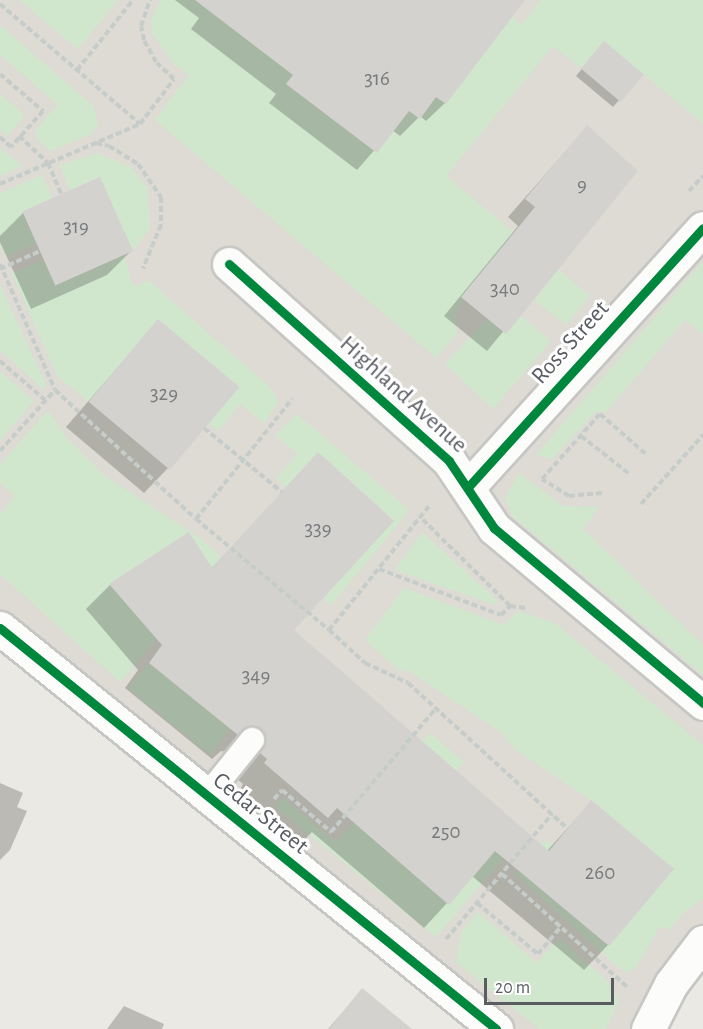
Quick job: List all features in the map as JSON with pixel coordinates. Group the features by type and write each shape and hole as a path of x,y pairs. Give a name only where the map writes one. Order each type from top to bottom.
{"street":[{"name":"Ross Street","path":"470,486 703,228"},
{"name":"Highland Avenue","path":"229,264 449,460 470,486 481,511 495,528 703,704"},
{"name":"Cedar Street","path":"0,628 496,1029"},
{"path":"648,1029 671,984 703,942"}],"lane":[{"path":"207,796 252,740"}],"path":[{"path":"77,70 133,0"},
{"path":"0,184 140,124 174,79 156,63 144,39 141,26 150,0"},
{"path":"0,4 140,124"},
{"path":"0,74 43,111 11,147 0,137"},
{"path":"19,136 48,163 61,194"},
{"path":"95,143 109,146 138,164 161,197 161,225 143,268"},
{"path":"40,251 1,267 55,390 195,519 329,630 365,663 408,683 567,828"},
{"path":"0,361 45,400"},
{"path":"0,451 55,390"},
{"path":"195,519 292,399"},
{"path":"602,493 569,496 543,478 600,414 647,455"},
{"path":"204,428 282,492"},
{"path":"641,504 703,435"},
{"path":"581,436 631,475"},
{"path":"329,630 430,505"},
{"path":"379,568 501,615 510,606 420,517"},
{"path":"266,807 282,790 331,832 436,708"},
{"path":"444,941 552,814"},
{"path":"502,874 630,990"},
{"path":"477,903 538,954 561,927"}],"shaded area":[{"path":"0,0 703,0 703,942 648,1029 496,1029 0,628"}],"green space":[{"path":"19,0 118,0 78,49"},
{"path":"161,0 216,0 293,75 287,83 377,153 409,111 420,119 436,97 446,104 512,17 522,25 541,0 703,0 703,124 604,41 582,69 553,46 446,176 590,296 566,325 534,300 550,281 505,244 461,297 465,300 456,311 457,334 436,358 155,120 189,75 173,63 152,33 151,20"},
{"path":"0,25 93,106 98,123 92,134 50,151 37,139 36,129 58,105 0,55"},
{"path":"0,94 25,115 7,136 0,130"},
{"path":"0,147 22,166 0,176"},
{"path":"97,153 131,167 147,188 150,228 133,251 100,177 70,190 60,165"},
{"path":"42,175 52,198 22,212 36,243 6,257 0,242 0,193"},
{"path":"124,255 133,286 149,281 273,390 278,402 264,423 240,404 218,431 208,423 239,386 158,320 89,402 57,376 12,273 44,260 56,286"},
{"path":"703,261 703,334 685,320 606,412 596,411 552,459 536,455"},
{"path":"0,284 46,385 43,389 0,350"},
{"path":"521,316 551,341 493,409 445,364 487,319 506,334"},
{"path":"0,371 34,401 0,441"},
{"path":"48,410 66,437 105,476 204,541 237,573 225,589 188,532 110,583 157,639 120,682 0,574 0,514 15,496 0,483 0,465"},
{"path":"297,414 406,507 408,512 331,605 324,598 394,520 318,452 286,487 276,478 298,454 275,435"},
{"path":"519,473 563,506 599,507 583,529 703,645 703,675 512,516 505,498"},
{"path":"422,532 498,601 495,605 395,570"},
{"path":"404,588 504,625 518,611 555,623 703,745 703,899 685,911 669,930 660,926 636,968 629,972 619,968 515,874 539,843 549,841 554,845 527,878 609,946 674,869 591,800 516,750 498,730 404,668 401,672 365,640"},
{"path":"149,663 231,729 210,755 128,689"},
{"path":"430,733 464,762 456,771 449,904 518,824 527,831 436,937 275,807 283,798 336,842"},
{"path":"478,912 537,963 559,938 601,975 613,987 619,1001 606,1029 539,1029 456,962 461,932"}],"building":[{"path":"195,0 525,0 446,104 436,97 420,119 409,111 377,153 286,84 293,75"},
{"path":"604,41 644,74 621,102 581,69"},
{"path":"587,125 638,171 506,334 461,297 535,207 525,199"},
{"path":"100,177 133,251 55,286 22,212"},
{"path":"158,319 239,387 170,470 89,402"},
{"path":"318,452 394,521 294,630 549,851 591,800 674,869 609,946 495,851 449,905 337,808 328,818 264,763 267,759 260,753 265,735 260,729 247,727 238,735 149,663 162,645 109,584 189,532 212,568"},
{"path":"362,988 412,1029 329,1029"}],"cycle path":[{"path":"469,486 703,228"},
{"path":"229,264 449,461 494,528 703,703"},
{"path":"0,628 496,1029"}]}
